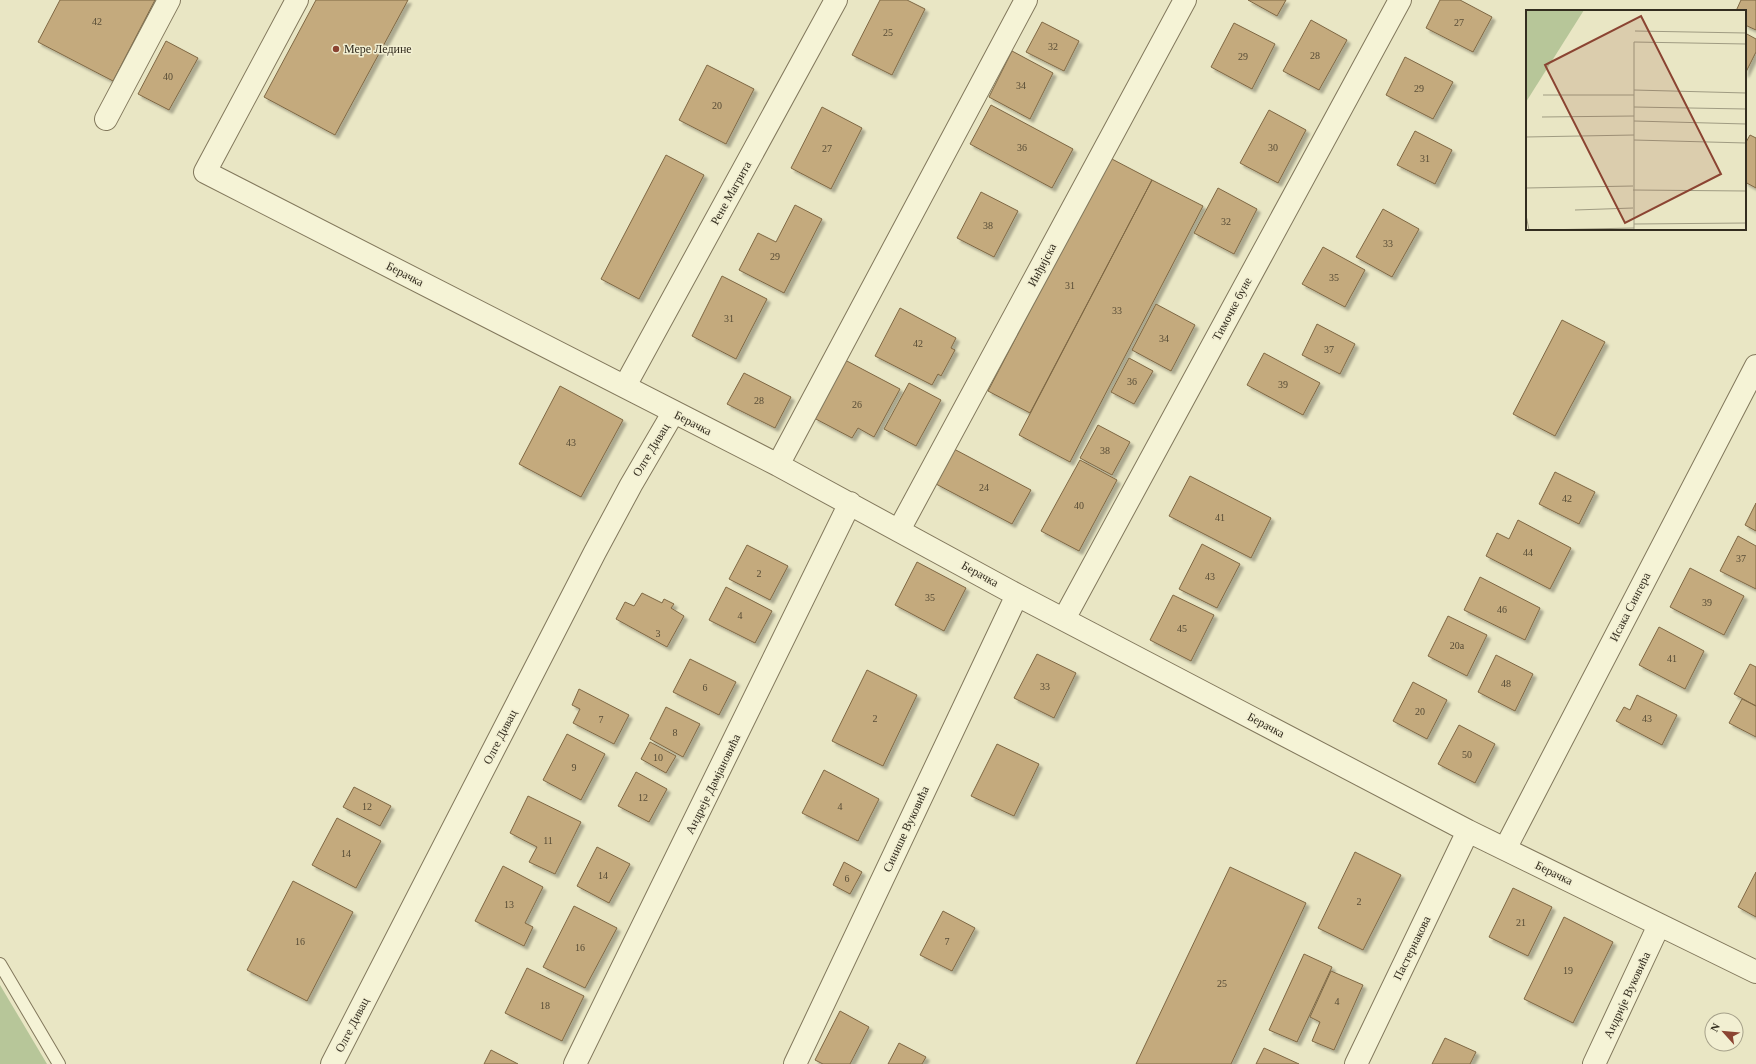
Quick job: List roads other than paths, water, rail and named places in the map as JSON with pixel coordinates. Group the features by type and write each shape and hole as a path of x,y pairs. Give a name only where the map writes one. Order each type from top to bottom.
{"street":[{"path":"106,119 169,0"},
{"name":"Берачка","path":"297,0 205,172 625,386 673,413 778,465 1017,595 1468,831 1756,972"},
{"name":"Рене Магрита","path":"625,386 836,0"},
{"path":"778,465 1026,0"},
{"name":"Инђијска","path":"899,530 1185,0"},
{"name":"Тимочке буне","path":"1064,619 1400,0"},
{"name":"Исака Сингера","path":"1505,849 1756,366"},
{"name":"Олге Дивац","path":"332,1064 595,552 631,485 673,413"},
{"name":"Андреје Дамјановића","path":"575,1064 850,503"},
{"name":"Синише Вуковића","path":"796,1064 1017,595"},
{"name":"Пастернакова","path":"1356,1064 1468,831"},
{"name":"Андрије Вуковића","path":"1594,1064 1659,925"}],"lane":[{"path":"0,964 60,1064"}],"place":[{"name":"Мере Ледине","path":"336,49"}]}
